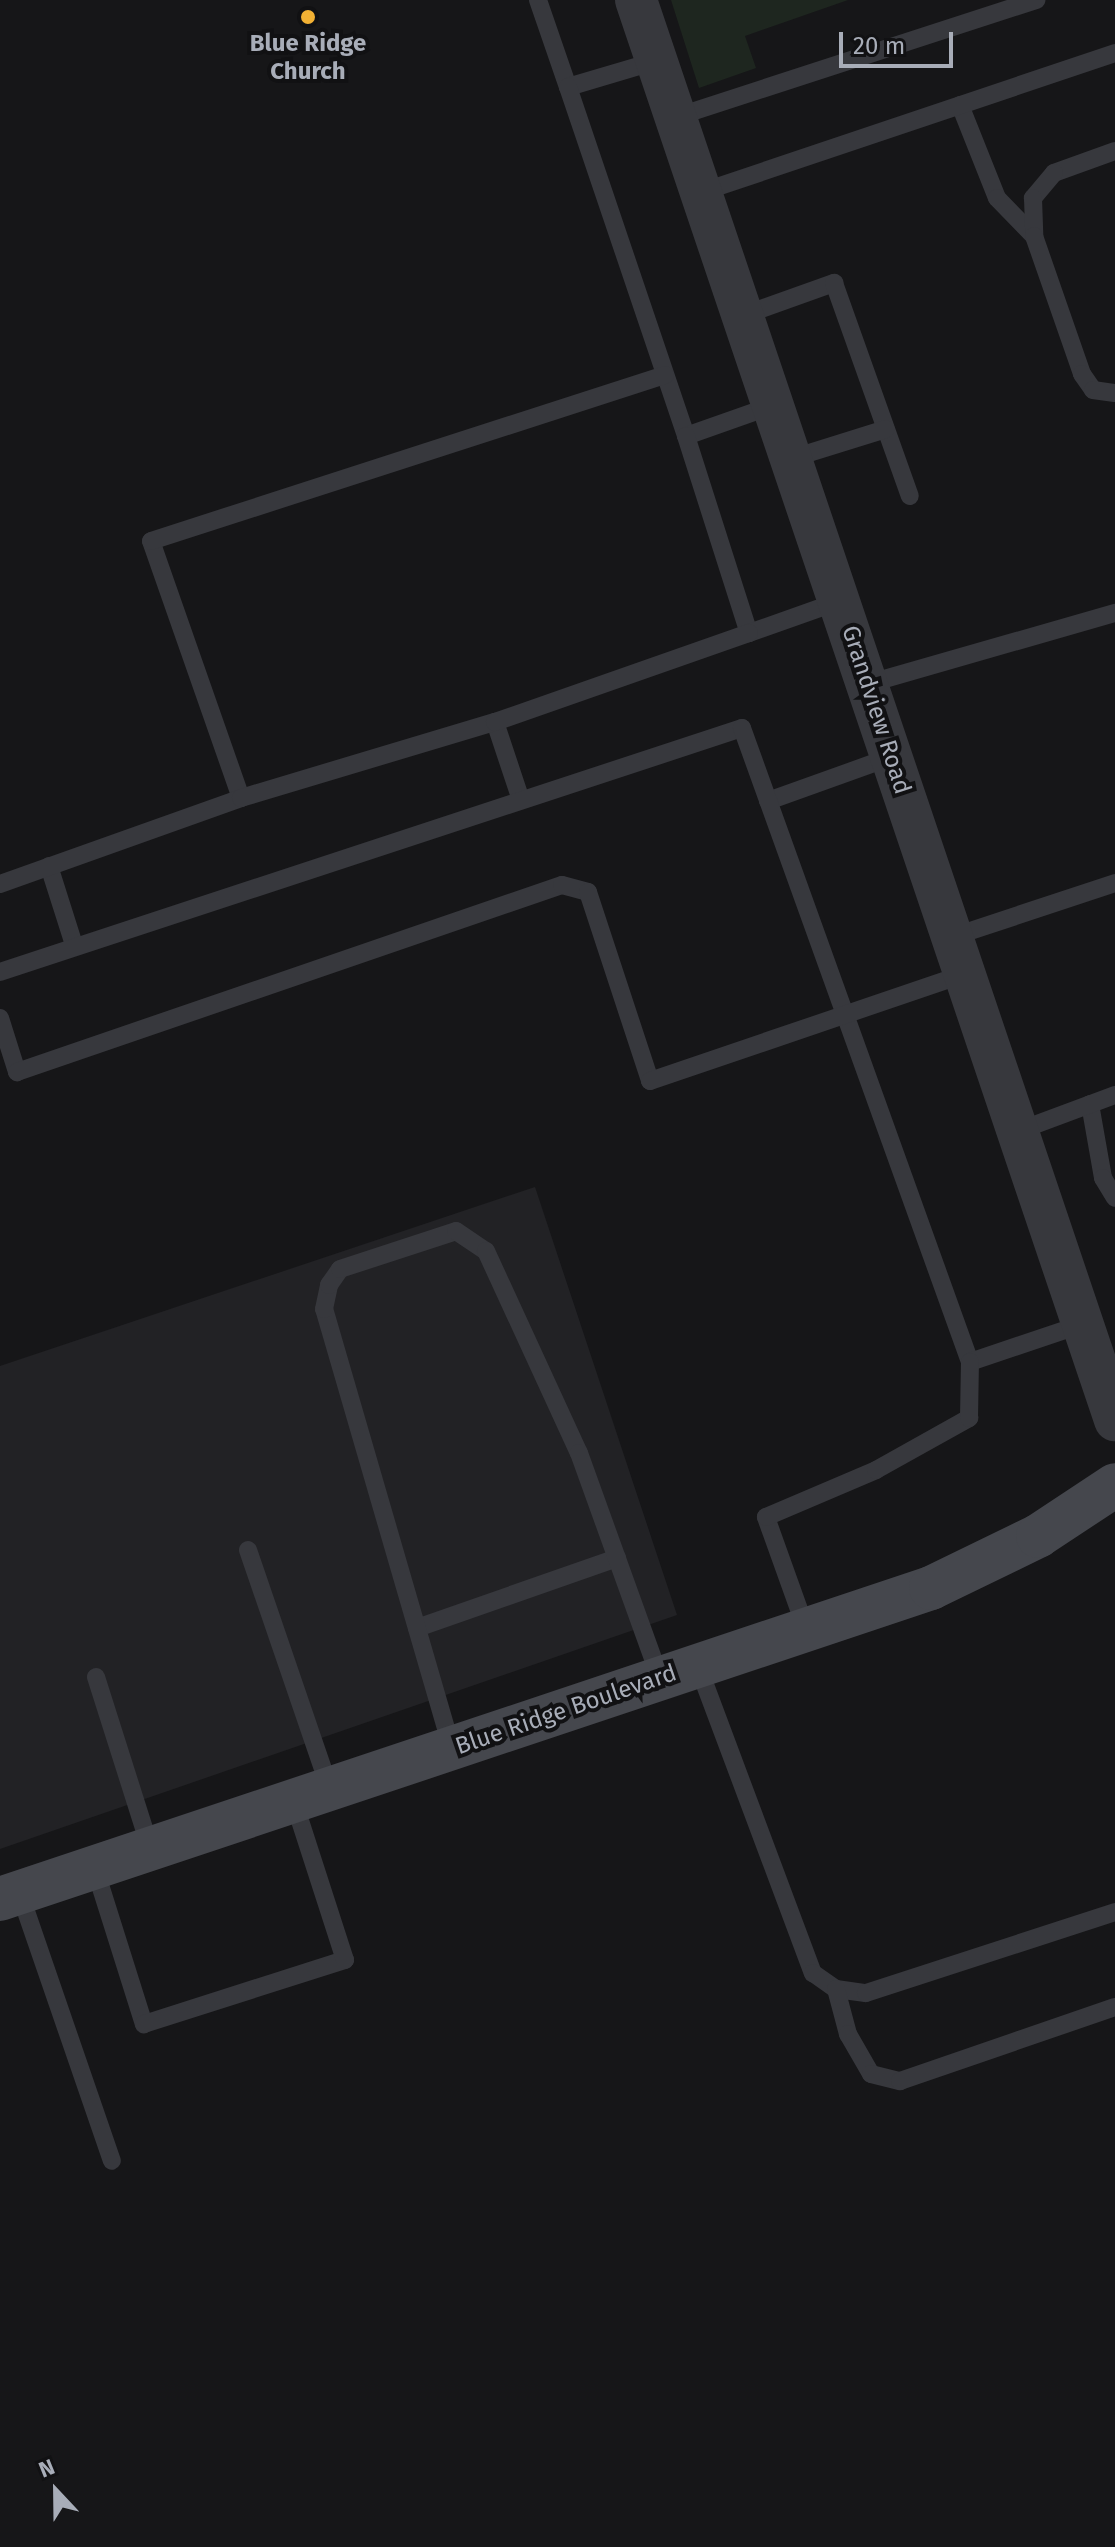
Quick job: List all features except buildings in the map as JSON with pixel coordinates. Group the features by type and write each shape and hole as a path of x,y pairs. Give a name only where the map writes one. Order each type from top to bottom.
{"main road":[{"name":"Blue Ridge Boulevard","path":"5,1897 931,1588 1038,1536 1115,1485"}],"street":[{"name":"Grandview Road","path":"636,0 1115,1420"}],"lane":[{"path":"538,0 686,436 749,633"},
{"path":"676,117 1036,0"},
{"path":"702,192 1115,53"},
{"path":"568,87 656,61"},
{"path":"960,105 997,198 1034,236"},
{"path":"1115,151 1054,173 1033,198 1034,236 1082,374 1093,390 1115,393"},
{"path":"744,315 834,283 910,496"},
{"path":"241,798 151,541 665,375"},
{"path":"686,436 775,405"},
{"path":"793,458 886,429"},
{"path":"0,884 241,798 495,722 840,601"},
{"path":"867,684 1115,613"},
{"path":"495,722 521,800"},
{"path":"0,972 74,945 742,728 970,1362 969,1418 876,1470 766,1517 806,1629"},
{"path":"768,801 891,757"},
{"path":"49,866 74,945"},
{"path":"0,1018 17,1072 562,885 588,892 650,1081 843,1015 958,956 1115,883"},
{"path":"1018,1131 1115,1095"},
{"path":"1090,1104 1103,1178 1115,1198"},
{"path":"452,1749 324,1309 329,1285 340,1269 456,1231 480,1245 579,1453 617,1558 679,1672 813,1973 836,1989 866,1993 1115,1912"},
{"path":"970,1362 1083,1324"},
{"path":"95,1869 144,2024 345,1960 312,1796 248,1550"},
{"path":"417,1628 617,1558"},
{"path":"96,1677 151,1850"},
{"path":"5,1897 112,2161"},
{"path":"836,1989 848,2034 871,2074 900,2081 1115,2007"}],"shaded area":[{"path":"671,0 848,0 745,36 756,68 699,88"},
{"path":"535,1187 677,1615 0,1849 0,1366"}],"place":[{"name":"Blue Ridge Church","path":"308,17"}]}
